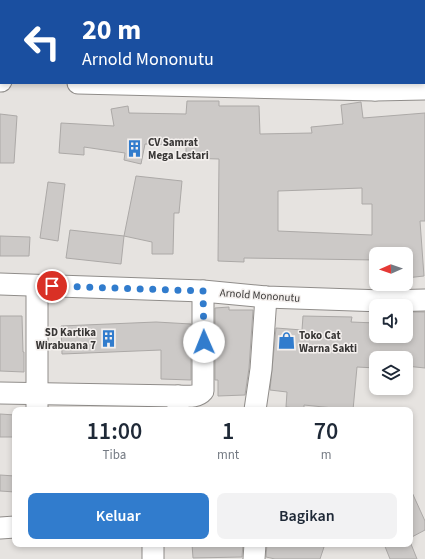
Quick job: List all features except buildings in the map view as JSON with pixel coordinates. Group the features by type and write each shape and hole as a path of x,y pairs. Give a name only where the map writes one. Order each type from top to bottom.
{"street":[{"path":"152,84 425,89"},
{"name":"Arnold Mononutu","path":"0,284 203,291 266,297 383,301 425,300"},
{"path":"37,286 37,401"},
{"path":"0,393 37,401 178,403 200,395 204,391 203,291"},
{"path":"255,407 261,369 266,297"},
{"path":"0,528 12,527"},
{"path":"153,547 153,559"},
{"path":"254,559 255,547"}],"place":[{"name":"CV Samrat Mega Lestari","path":"135,148"},
{"name":"SD Kartika Wirabuana 7","path":"109,338"},
{"name":"Toko Cat Warna Sakti","path":"286,341"}],"route":[{"path":"52,286 203,291 204,342"}]}
